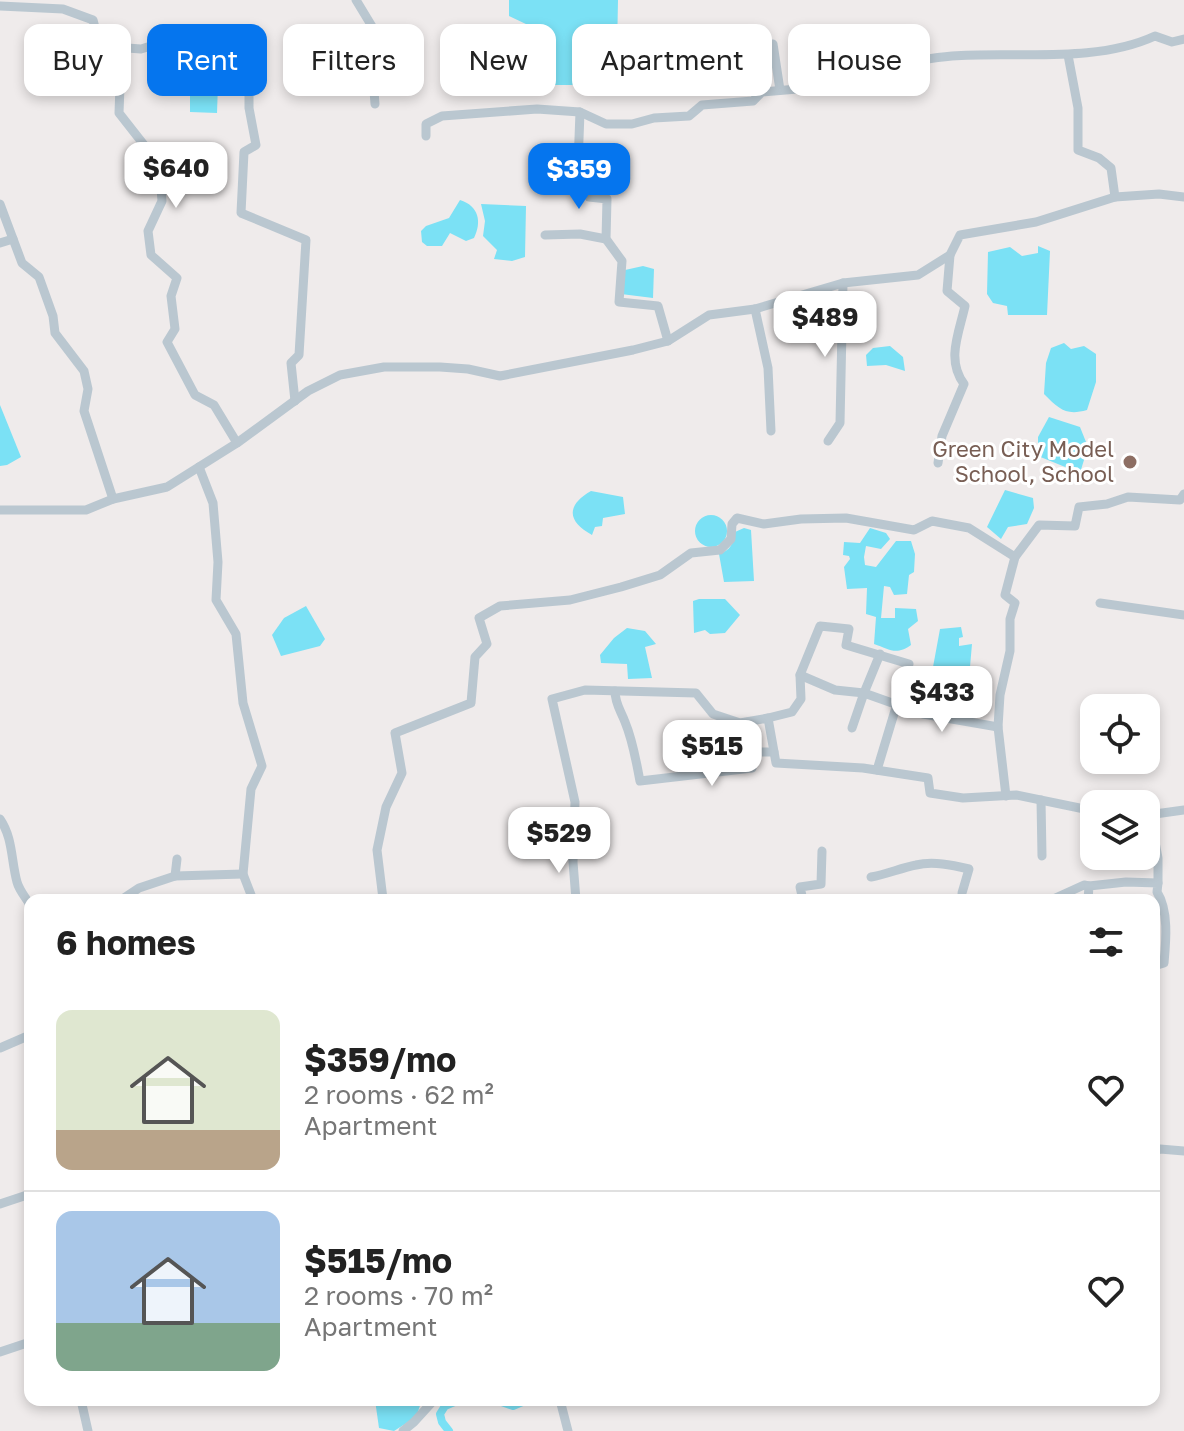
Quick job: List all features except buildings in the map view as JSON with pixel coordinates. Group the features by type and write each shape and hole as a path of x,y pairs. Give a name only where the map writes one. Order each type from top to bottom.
{"street":[{"path":"356,0 376,33 370,37 375,104"},
{"path":"0,6 64,5 93,20 94,24"},
{"path":"131,48 141,49 174,39 211,40 234,32 249,81 249,108 256,145 244,152 241,213 306,240 299,355 291,363 295,401"},
{"path":"426,136 426,124 442,116 537,109 580,112 606,124 632,124 654,118 689,116 702,105 753,101 762,92 821,87 836,78 947,56 1002,53 1068,55 1139,43 1155,36 1172,42 1184,39"},
{"path":"773,44 780,90"},
{"path":"1068,55 1078,108 1078,150 1099,158 1111,168 1115,197"},
{"path":"120,96 119,113 159,164 162,201 148,231 151,255 177,278 171,296 175,329 167,342 195,395 214,405 237,443"},
{"path":"580,112 578,165 589,197 607,199 606,239 622,261 619,302 658,306 668,341"},
{"path":"938,463 942,436 964,384 955,372 954,364 965,306 947,291 950,255 960,235 1036,222 1115,197 1159,194 1184,197"},
{"path":"0,204 22,263 39,277 53,316 55,333 84,371 88,389 84,411 113,499"},
{"path":"545,235 580,234 606,239"},
{"path":"0,243 13,239"},
{"path":"0,510 86,510 113,499 167,487 237,443 295,401 340,375 369,370 440,367 500,376 575,363 668,341 709,315 755,309 843,283 918,275 950,255"},
{"path":"828,441 840,423 843,283"},
{"path":"755,309 768,368 771,431"},
{"path":"199,467 213,503 218,562 216,600 236,634 243,703 262,766 251,789 243,874 251,894"},
{"path":"1006,796 998,727 1000,695 1010,651 1010,619 1015,603 1005,595 1015,557 1039,525 1075,526 1079,507 1107,504 1128,497 1180,500 1184,494"},
{"path":"383,894 377,850 386,807 402,773 395,733 471,703 475,657 487,644 479,618 500,606 570,600 660,575 691,553 720,550 731,539 732,524 737,518 764,524 846,518 914,530 932,521 969,528 1015,557"},
{"path":"1100,603 1184,615"},
{"path":"576,894 575,802 552,699 585,690 696,693 713,714 740,723 768,718 792,712 801,699 800,675 820,626 849,629 846,645 909,664 877,770"},
{"path":"852,728 880,654"},
{"path":"800,675 835,690 864,693 923,714 998,727"},
{"path":"615,691 615,702 634,749 640,781 752,768 754,752 774,752"},
{"path":"768,718 776,763 877,770 928,778 930,793 963,798 1006,796 1080,808"},
{"path":"1041,800 1042,856"},
{"path":"1160,813 1184,810"},
{"path":"0,819 14,856 17,883 24,895"},
{"path":"802,894 800,887 821,884 822,851"},
{"path":"175,876 177,859"},
{"path":"871,877 915,865 952,865 969,869 962,893"},
{"path":"1158,870 1158,894"},
{"path":"130,894 175,876 243,874"},
{"path":"1064,894 1084,885 1158,883"},
{"path":"1088,894 1089,886"},
{"path":"1160,896 1163,901 1166,945 1164,963 1160,964"},
{"path":"0,1048 24,1038"},
{"path":"1160,1149 1184,1151"},
{"path":"0,1204 2,1206 24,1197"},
{"path":"0,1352 24,1344"},
{"path":"82,1406 88,1431"},
{"path":"403,1431 429,1406"},
{"path":"562,1406 568,1431"}],"water":[{"path":"509,0 618,0 618,24 572,24 572,85 556,85 556,24 526,24 509,16"},
{"path":"190,96 218,96 217,113 190,112"},
{"path":"460,200 471,206 477,215 478,226 474,238 466,241 450,233 442,246 427,246 422,242 421,231 426,226 449,218"},
{"path":"481,204 526,206 525,257 512,261 494,259 497,250 483,236 485,221"},
{"path":"1038,246 1050,251 1047,315 1008,315 1007,306 993,303 987,294 988,252 1010,247 1022,256 1038,253"},
{"path":"643,266 654,269 653,298 621,294 625,270"},
{"path":"1064,343 1071,349 1084,346 1096,354 1096,382 1087,410 1063,410 1044,394 1046,363 1051,348"},
{"path":"890,346 903,357 905,371 886,365 867,366 866,355 873,348"},
{"path":"0,405 21,457 0,466"},
{"path":"1049,417 1080,427 1088,447 1080,473 1038,456 1038,437"},
{"path":"1005,490 1033,498 1034,508 1027,524 1008,527 1001,539 987,527"},
{"path":"591,491 623,497 625,514 603,518 602,526 595,527 592,535 578,525 573,514 577,502"},
{"path":"711,515 722,520 727,531 722,542 711,547 700,542 695,531 700,520"},
{"path":"744,528 751,530 754,581 724,582 719,554 731,546 735,532"},
{"path":"870,528 886,533 890,539 881,549 866,546 865,565 876,567 896,541 911,541 915,554 914,572 909,575 907,594 894,595 890,587 884,586 881,618 895,618 895,608 916,609 918,621 908,629 911,645 901,650 874,644 876,617 866,614 867,588 847,589 844,567 850,559 843,555 844,542 860,543"},
{"path":"725,599 740,615 725,633 710,634 705,630 694,633 693,601"},
{"path":"306,606 325,639 320,646 281,656 272,635 284,618"},
{"path":"961,627 963,637 959,638 959,646 972,644 968,690 958,700 951,698 933,667 940,629"},
{"path":"627,628 645,631 656,644 645,647 652,678 628,679 627,664 601,663 600,655"},
{"path":"376,1406 420,1406 416,1417 394,1431 379,1428"}],"waterway":[{"path":"445,1406 440,1414 449,1431"}],"place":[{"name":"Green City Model School, School","path":"1130,462"}]}
